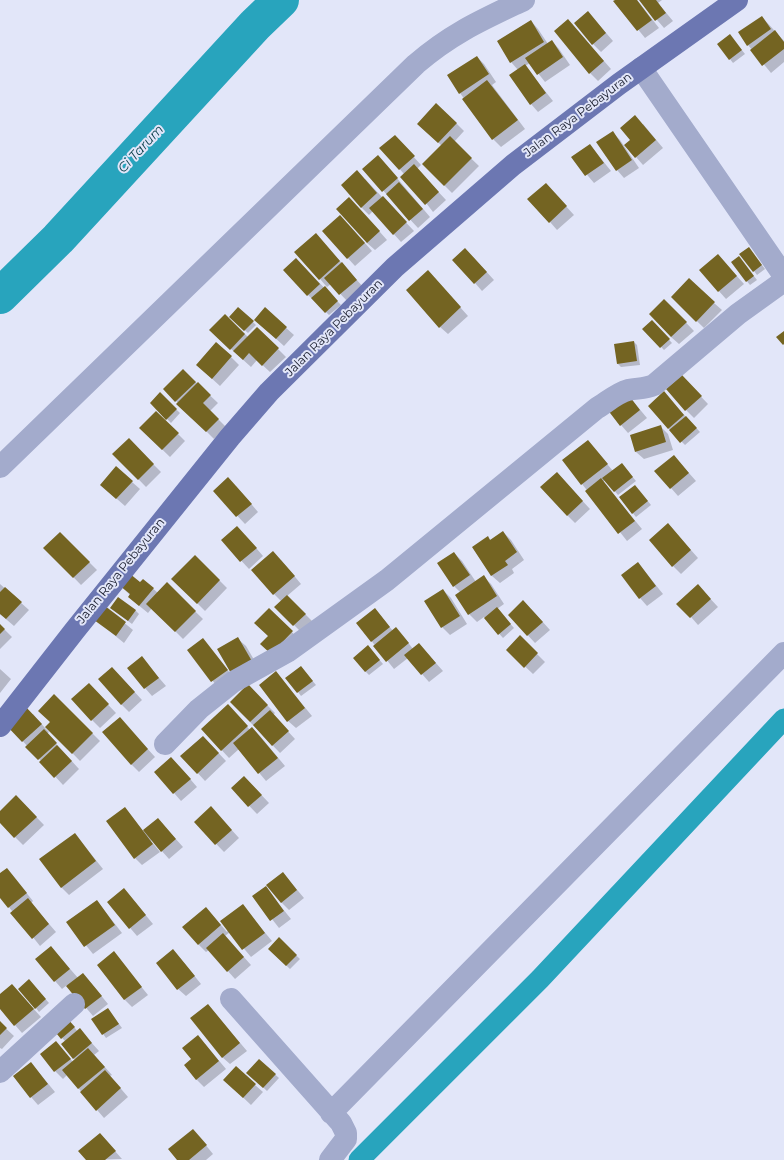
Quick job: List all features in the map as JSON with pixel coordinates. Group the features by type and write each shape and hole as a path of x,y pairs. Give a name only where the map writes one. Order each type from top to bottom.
{"main road":[{"name":"Jalan Raya Pebayuran","path":"0,726 171,508 269,392 406,257 513,165 641,68 737,0"}],"street":[{"path":"0,467 416,64 438,45 456,34 524,0"},
{"path":"641,68 784,276"},
{"path":"165,744 199,709 233,682 287,652 387,580 597,408 628,390 645,389 654,385 738,314 784,281"},
{"path":"331,1113 784,653"},
{"path":"231,999 341,1123 346,1132 346,1138 330,1160"},
{"path":"0,1072 74,1004"}],"building":[{"path":"637,0 652,20 637,31 613,1"},
{"path":"639,0 656,0 666,13 655,21"},
{"path":"588,11 606,33 592,45 574,23"},
{"path":"762,16 771,29 747,46 738,32"},
{"path":"568,19 604,61 589,74 554,31"},
{"path":"531,20 544,42 510,63 497,41"},
{"path":"775,30 784,42 784,49 762,66 750,50"},
{"path":"730,34 742,50 729,60 717,44"},
{"path":"552,40 563,57 537,75 525,58"},
{"path":"477,56 489,74 459,94 447,75"},
{"path":"525,64 546,93 530,105 509,75"},
{"path":"487,80 518,120 492,140 462,99"},
{"path":"436,103 457,123 438,143 417,124"},
{"path":"635,115 656,140 635,158 624,145 630,140 620,128"},
{"path":"613,131 632,160 616,171 596,142"},
{"path":"395,135 415,156 399,170 379,148"},
{"path":"450,136 472,158 444,186 422,164"},
{"path":"590,144 604,163 585,176 571,157"},
{"path":"378,155 398,178 382,192 362,169"},
{"path":"414,164 439,192 425,205 400,177"},
{"path":"357,170 377,193 361,208 341,185"},
{"path":"399,182 423,209 409,221 386,194"},
{"path":"546,183 567,206 549,223 527,199"},
{"path":"383,196 407,222 393,235 369,208"},
{"path":"349,197 380,231 367,243 336,209"},
{"path":"340,215 365,243 347,259 322,231"},
{"path":"316,233 340,261 319,280 294,252"},
{"path":"749,247 762,265 753,272 739,254"},
{"path":"465,248 487,272 474,284 452,260"},
{"path":"718,254 737,276 718,292 699,270"},
{"path":"739,256 754,276 746,282 731,262"},
{"path":"296,258 320,284 307,296 283,270"},
{"path":"342,262 357,280 339,295 324,278"},
{"path":"428,270 461,307 439,328 406,290"},
{"path":"689,278 715,302 696,322 671,297"},
{"path":"325,286 338,301 325,313 311,298"},
{"path":"664,299 687,322 671,337 649,314"},
{"path":"238,307 254,321 244,331 229,317"},
{"path":"265,307 287,327 276,339 254,320"},
{"path":"225,314 245,334 230,350 209,330"},
{"path":"652,320 670,339 660,348 642,329"},
{"path":"257,327 279,348 262,366 249,353 243,360 233,351"},
{"path":"784,331 784,344 783,345 776,337"},
{"path":"634,341 637,361 617,364 614,344"},
{"path":"216,342 232,356 212,379 196,365"},
{"path":"183,369 196,382 175,402 163,389"},
{"path":"682,375 702,396 685,411 666,389"},
{"path":"198,382 211,395 203,403 219,419 206,432 176,404"},
{"path":"664,391 684,415 668,429 648,406"},
{"path":"160,392 177,409 166,420 150,403"},
{"path":"627,393 640,410 620,426 607,409"},
{"path":"156,411 179,433 162,450 139,428"},
{"path":"686,416 697,428 680,443 669,430"},
{"path":"661,425 666,442 635,452 630,435"},
{"path":"129,438 154,464 138,480 112,454"},
{"path":"588,440 608,464 581,485 562,460"},
{"path":"674,455 689,473 670,489 654,471"},
{"path":"622,463 633,477 614,492 602,478"},
{"path":"116,466 133,481 116,499 100,485"},
{"path":"557,472 583,501 567,516 540,487"},
{"path":"228,477 252,504 236,517 213,491"},
{"path":"601,478 635,521 618,534 585,491"},
{"path":"635,485 648,501 632,514 619,497"},
{"path":"668,523 691,550 672,567 649,540"},
{"path":"237,526 257,548 240,562 221,540"},
{"path":"503,531 517,552 505,561 508,565 491,576 472,547 488,536 490,540"},
{"path":"60,532 90,562 73,578 43,548"},
{"path":"273,551 295,576 273,595 251,570"},
{"path":"454,552 470,575 453,587 437,563"},
{"path":"195,555 220,580 197,604 171,579"},
{"path":"638,562 656,586 639,599 621,575"},
{"path":"124,569 140,582 143,579 154,588 139,606 128,597 130,594 114,581"},
{"path":"484,575 497,596 468,615 455,595"},
{"path":"167,582 196,611 175,632 146,604"},
{"path":"698,584 711,599 690,618 676,604"},
{"path":"5,587 22,602 6,619 0,614 0,592"},
{"path":"443,589 460,616 441,628 424,601"},
{"path":"287,595 306,614 293,626 274,607"},
{"path":"118,597 136,610 128,621 110,608"},
{"path":"523,600 543,622 527,636 508,615"},
{"path":"105,606 126,622 116,636 94,620"},
{"path":"497,607 511,624 498,635 484,618"},
{"path":"269,608 293,631 271,654 260,644 268,636 254,623"},
{"path":"375,608 390,627 371,642 356,623"},
{"path":"0,624 5,629 0,634"},
{"path":"396,627 409,643 386,662 373,646"},
{"path":"520,635 538,653 524,668 506,650"},
{"path":"238,637 253,663 232,675 217,649"},
{"path":"203,638 228,670 211,682 187,650"},
{"path":"419,643 436,663 421,675 404,655"},
{"path":"368,645 380,660 365,672 353,658"},
{"path":"142,656 159,678 144,689 127,668"},
{"path":"301,666 313,681 297,693 285,678"},
{"path":"112,667 135,692 121,705 98,679"},
{"path":"276,671 305,708 287,722 259,685"},
{"path":"89,683 109,704 91,721 71,699"},
{"path":"248,684 268,705 250,722 230,702"},
{"path":"54,694 93,733 72,754 45,727 50,722 38,711"},
{"path":"228,704 248,726 221,751 201,729"},
{"path":"25,706 42,724 22,742 5,724"},
{"path":"270,710 289,731 272,746 253,725"},
{"path":"120,717 148,749 131,765 102,732"},
{"path":"252,727 278,758 258,774 233,743"},
{"path":"44,729 57,743 38,760 25,747"},
{"path":"203,736 219,753 197,774 180,756"},
{"path":"57,745 72,761 54,778 39,762"},
{"path":"171,757 191,779 173,794 154,772"},
{"path":"244,776 262,795 248,807 231,788"},
{"path":"16,795 37,817 14,838 0,823 0,811"},
{"path":"211,806 232,830 215,845 194,822"},
{"path":"125,807 153,844 134,859 106,821"},
{"path":"158,818 176,839 161,852 143,830"},
{"path":"75,833 96,861 61,888 39,859"},
{"path":"7,868 27,893 8,908 0,898 0,873"},
{"path":"283,872 297,890 281,903 266,885"},
{"path":"266,886 284,911 270,921 252,896"},
{"path":"124,888 146,915 129,929 107,902"},
{"path":"28,898 49,924 32,939 10,913"},
{"path":"97,900 115,925 84,947 66,922"},
{"path":"243,904 265,933 242,950 220,921"},
{"path":"206,907 221,925 198,945 182,927"},
{"path":"223,933 244,957 227,972 206,948"},
{"path":"279,937 297,955 286,966 268,949"},
{"path":"51,946 70,969 54,982 35,959"},
{"path":"173,949 195,976 177,990 156,963"},
{"path":"114,951 142,987 124,1000 97,965"},
{"path":"83,973 102,996 85,1009 66,986"},
{"path":"29,979 46,999 35,1009 18,989"},
{"path":"12,984 34,1009 14,1026 0,1009 0,994"},
{"path":"208,1004 240,1043 222,1058 190,1018"},
{"path":"108,1008 119,1024 102,1035 91,1019"},
{"path":"66,1017 75,1027 61,1039 52,1028"},
{"path":"0,1021 7,1028 0,1035"},
{"path":"80,1028 92,1043 73,1059 61,1044"},
{"path":"198,1035 219,1061 196,1080 184,1065 191,1059 182,1048"},
{"path":"56,1041 71,1059 54,1072 40,1054"},
{"path":"88,1048 105,1067 78,1089 62,1070"},
{"path":"259,1059 276,1074 263,1088 246,1073"},
{"path":"31,1062 48,1084 30,1098 13,1076"},
{"path":"236,1066 256,1084 243,1098 223,1080"},
{"path":"105,1070 121,1088 96,1111 80,1092"},
{"path":"193,1129 207,1145 189,1160 177,1160 168,1149"},
{"path":"100,1133 116,1151 105,1160 86,1160 78,1151"}],"waterway":[{"name":"Ci Tarum","path":"0,296 58,239 255,25 281,0"},
{"path":"359,1160 540,979 784,719"}]}
